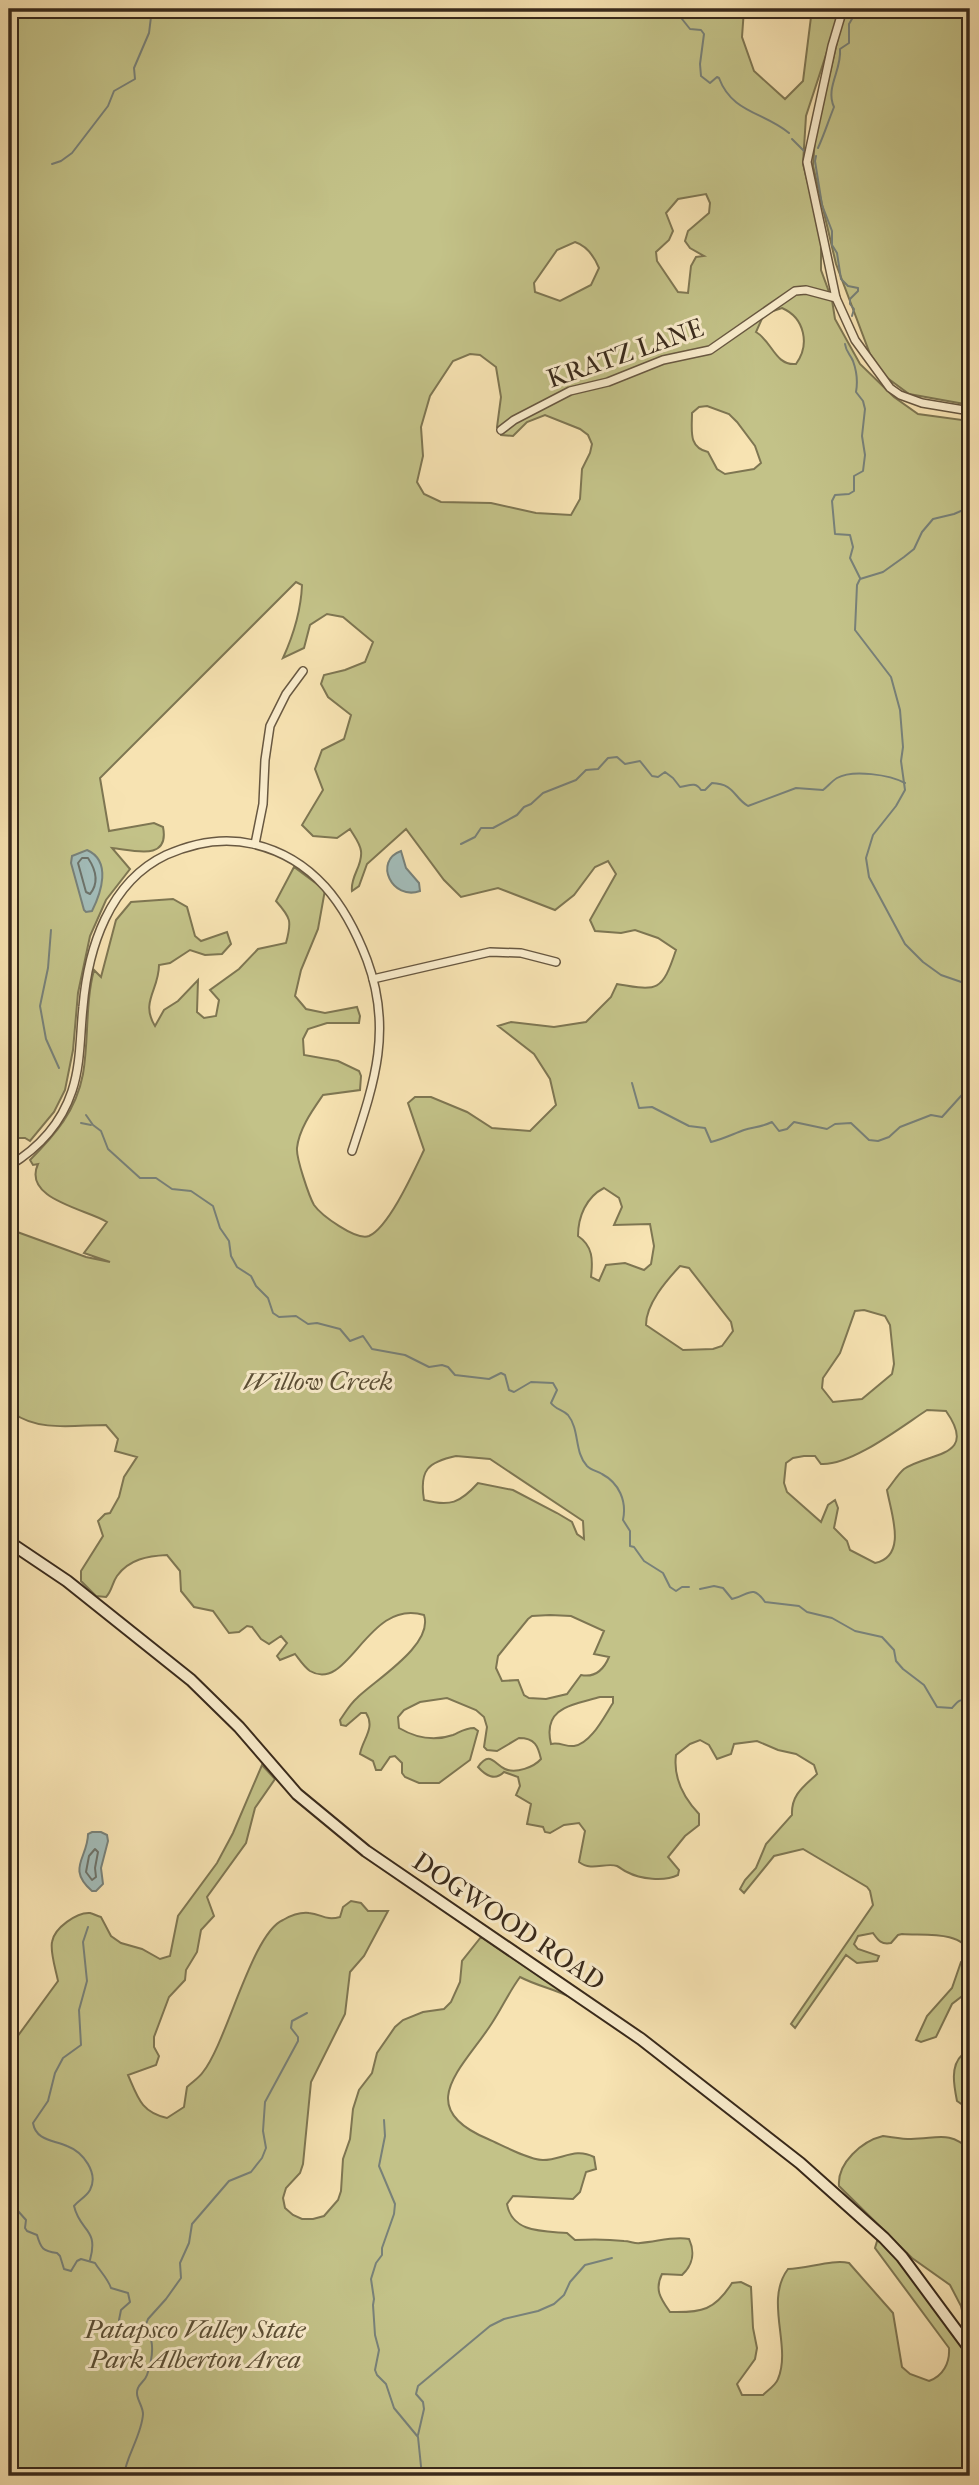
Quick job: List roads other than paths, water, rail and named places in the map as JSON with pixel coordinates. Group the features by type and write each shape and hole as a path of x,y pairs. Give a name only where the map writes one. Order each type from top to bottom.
{"street":[{"path":"843,9 808,154 810,180 836,298 855,340 890,388 922,403 970,411"},
{"name":"KRATZ LANE","path":"501,430 513,420 570,390 608,382 663,360 710,350 795,291 806,290 836,298"},
{"path":"255,844 263,804 270,726 286,694 303,671"},
{"path":"9,1166 35,1148 67,1104 77,1072 88,971 103,920 120,892 145,867 179,849 227,841 255,844 293,858 320,879 331,891 364,952 373,979 380,1025 378,1061 371,1093 352,1151"},
{"path":"373,979 490,951 521,953 556,962"},
{"name":"DOGWOOD ROAD","path":"9,1542 67,1581 191,1680 248,1737 291,1788 346,1835 641,2039 800,2163 902,2257 970,2349"}],"water":[{"path":"87,850 100,862 102,878 92,911 86,912 71,863 72,856"},
{"path":"401,851 406,868 419,883 420,891 410,893 401,890 390,878 388,863"},
{"path":"92,1832 107,1835 108,1841 101,1868 103,1884 96,1891 92,1891 84,1883 79,1869 88,1834"}],"waterway":[{"path":"52,164 72,153 108,106 114,91 135,79 134,68 156,9"},
{"path":"674,9 690,29 701,30 704,34 701,76 710,83 719,78 725,90 740,105 789,133"},
{"path":"818,148 834,107 831,93 840,49 849,43 849,24 856,12"},
{"path":"792,139 806,153"},
{"path":"816,156 822,205 832,231 832,245 837,253 841,279 848,286 858,288 850,299 854,309 852,316"},
{"path":"845,344 855,369 856,392 865,409 862,436 865,455 863,471 854,476 854,491 835,495 832,501 835,534 850,535 853,547 850,558 860,578"},
{"path":"970,507 933,519 922,532 914,549 883,572 860,579 857,585 855,630 891,677 900,710 903,747 901,761 905,790 873,835 866,858 869,877 905,944 941,975 970,985"},
{"path":"461,844 475,837 481,828 493,828 517,815 543,793 576,780 586,770 598,769 608,758 617,757 625,764 640,761 652,776 658,777 665,772 680,787 694,785 705,790 712,783 720,784 730,788 748,806 796,788 823,790 844,775 881,776 905,783"},
{"path":"51,930 48,968 40,1006 46,1039 59,1068"},
{"path":"632,1083 639,1108 652,1107 689,1126 705,1128 711,1142 772,1122 779,1131 787,1129 794,1122 827,1129 835,1124 851,1123 869,1140 878,1141 889,1137 900,1127 931,1115 942,1117 970,1086"},
{"path":"86,1115 101,1131 108,1149 140,1178 156,1178 172,1189 191,1191 213,1206 237,1267 251,1276 256,1286 268,1298 273,1313 279,1317 296,1316 308,1324 317,1323 340,1329 350,1341 363,1336 372,1349 405,1355 429,1367 442,1365 455,1375 489,1379 501,1373 505,1375 509,1390 514,1392 531,1382 553,1383 557,1390 551,1403 572,1421 583,1460 613,1482 623,1499 623,1520 630,1531 630,1546 634,1547 644,1561 663,1573 670,1587 676,1591 689,1587"},
{"path":"81,1123 91,1125"},
{"path":"700,1589 714,1586 723,1588 732,1599 750,1592 757,1593 765,1602 799,1606 807,1612 832,1618 855,1631 882,1637 894,1650 896,1661 924,1685 937,1707 952,1708 960,1701 970,1701"},
{"path":"88,1927 83,1942 87,1981 79,2010 81,2045 63,2058 55,2073 48,2101 33,2123 42,2137 79,2153 91,2170 90,2190 74,2206 92,2242 90,2260"},
{"path":"145,2327 148,2319 181,2278 180,2263 189,2243 192,2224 229,2181 251,2172 262,2158 266,2148 263,2131 265,2102 298,2041 291,2028 292,2021 307,2013"},
{"path":"384,2120 385,2136 379,2166 395,2204 382,2255 376,2263 371,2279 375,2335 379,2350 375,2370 386,2384 394,2408 418,2437 422,2476"},
{"path":"9,2212 18,2211 26,2220 27,2231 37,2235 43,2248 60,2256 64,2269 71,2271 81,2259 95,2263 111,2288 128,2293 130,2302 121,2310 119,2320 127,2328 140,2327 149,2335 151,2363 137,2391 143,2411 142,2422 124,2476"},
{"path":"418,2435 424,2409 423,2402 416,2394 418,2386 490,2326 554,2304 564,2295 570,2282 585,2265 612,2258"}],"park label":[{"name":"Willow Creek","path":"318,1381"},
{"name":"Patapsco Valley State Park Alberton Area","path":"195,2344"}]}
